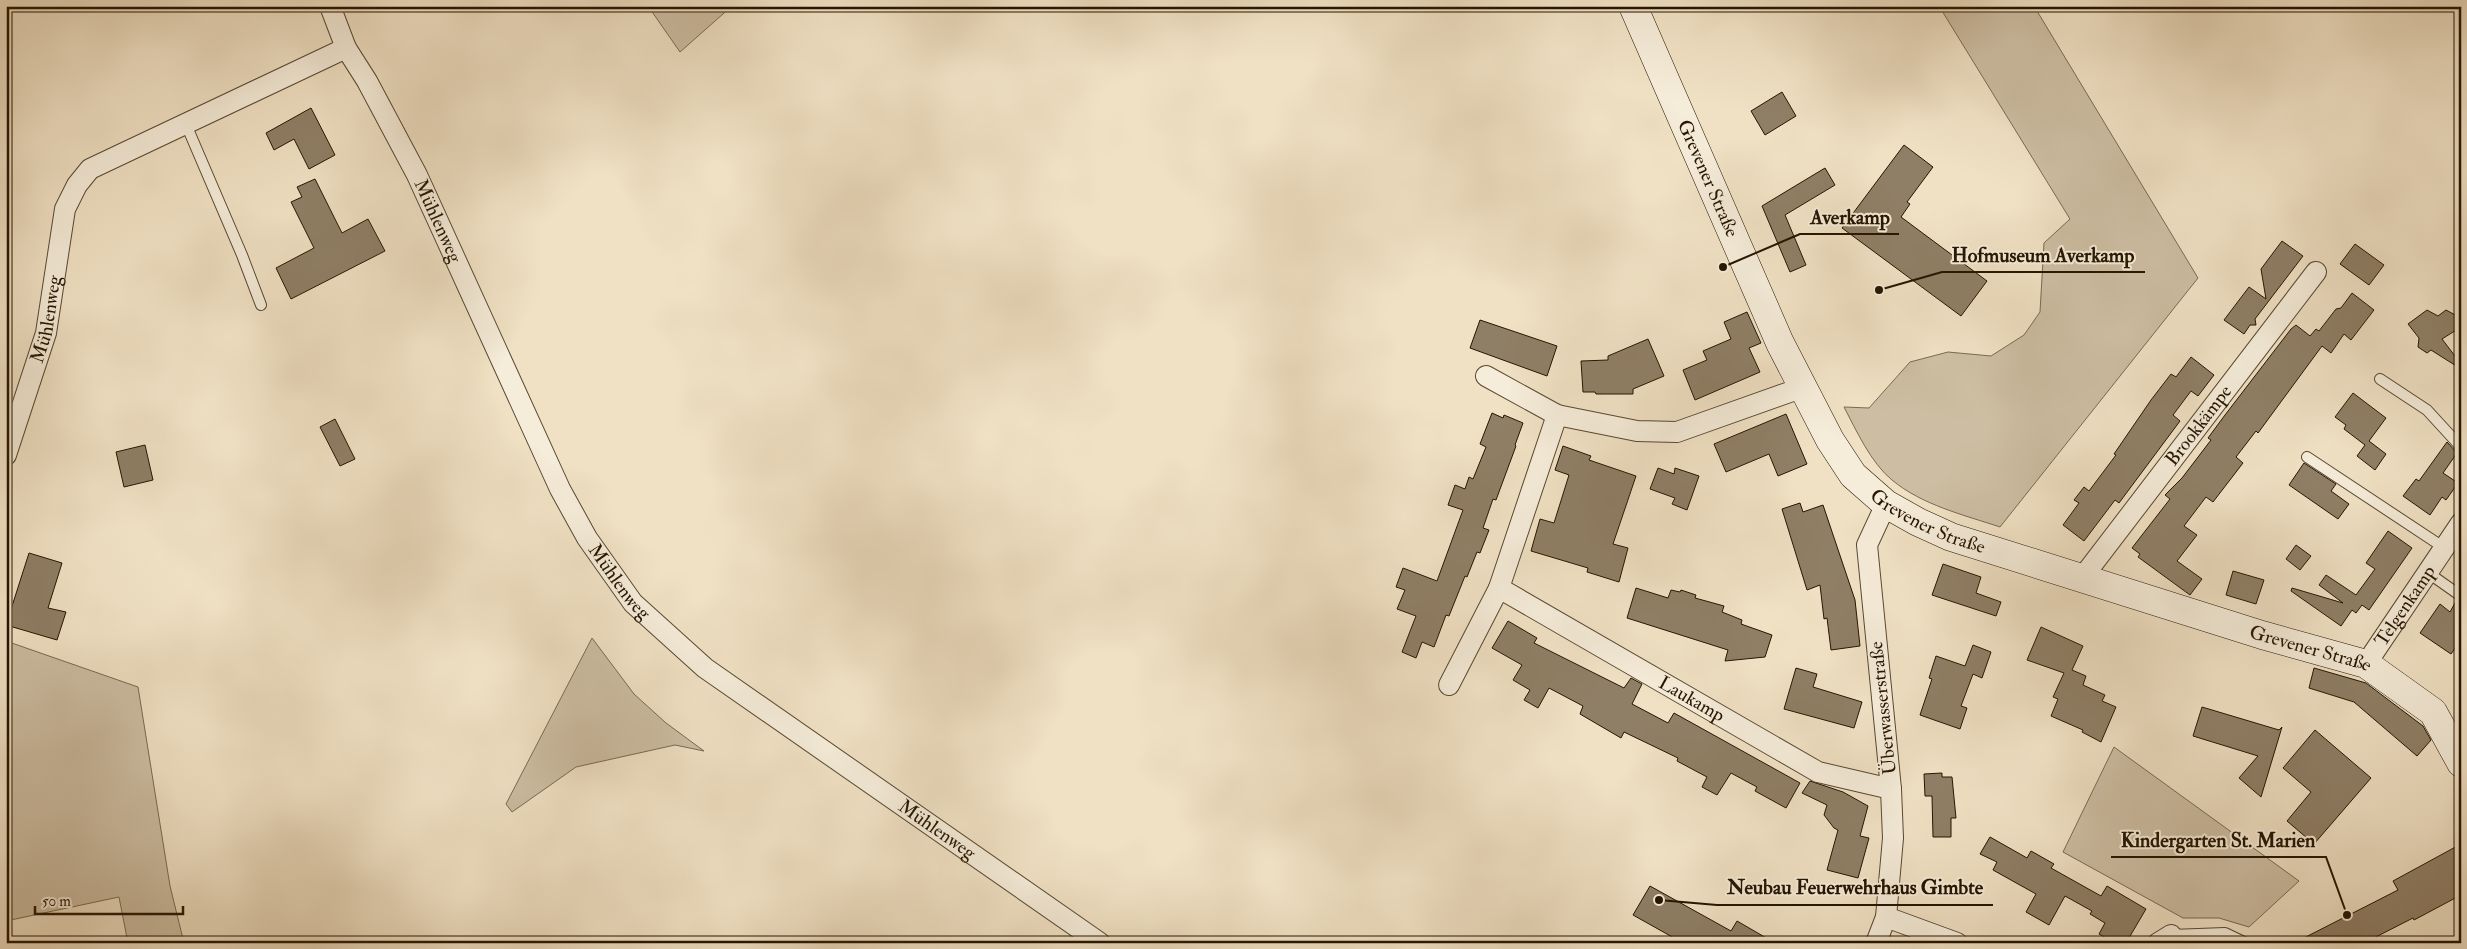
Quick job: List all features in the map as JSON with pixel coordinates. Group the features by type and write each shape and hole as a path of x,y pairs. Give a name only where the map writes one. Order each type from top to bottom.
{"street":[{"name":"Mühlenweg","path":"330,6 346,48 367,81 417,175 560,489 587,538 633,603 705,668 1100,943"},
{"name":"Grevener Straße","path":"1638,8 1740,255 1801,388 1830,440 1853,475 1886,504 1918,522 1951,537 2262,635 2366,664 2432,712 2461,763"},
{"name":"Mühlenweg","path":"6,455 46,333 66,208 77,185 90,169 185,122 346,48"},
{"name":"Brookkämpe","path":"2082,578 2316,272"},
{"path":"1486,376 1557,415 1637,431 1677,432 1801,388"},
{"path":"1449,685 1499,588 1557,415"},
{"name":"Überwasserstraße","path":"1876,943 1886,917 1894,838 1867,544 1886,504"},
{"name":"Telgenkamp","path":"2366,664 2443,547 2461,523"},
{"name":"Laukamp","path":"1499,588 1818,772 1891,789"},
{"path":"1886,917 1957,943"}],"lane":[{"path":"185,122 262,305"},
{"path":"2380,380 2427,410 2461,447"},
{"path":"2306,457 2443,547"},
{"path":"2427,572 2461,596"},
{"path":"2164,939 2225,933 2246,943"}],"shaded area":[{"path":"648,6 732,6 680,52"},
{"path":"1939,6 2034,6 2198,278 2000,527 1930,503 1892,480 1877,465 1844,407 1869,408 1910,362 1948,352 1991,356 2024,335 2040,312 2044,243 2070,219"},
{"path":"592,638 634,694 666,723 704,751 675,745 576,767 512,812 506,804"},
{"path":"6,641 138,687 170,886 184,943 128,943 119,897 6,921"},
{"path":"2114,747 2299,881 2249,927 2219,918 2183,918 2063,852"}],"building":[{"path":"1782,92 1796,116 1765,135 1751,111"},
{"path":"311,108 335,155 309,169 294,139 274,150 266,133"},
{"path":"1904,145 1933,167 1907,202 1910,204 1901,217 1987,281 1961,316 1842,228"},
{"path":"1825,168 1835,185 1785,215 1806,265 1790,272 1762,206"},
{"path":"315,179 342,233 368,219 385,251 291,299 276,268 314,248 291,202 302,197 297,187"},
{"path":"2282,241 2303,256 2255,319 2256,325 2250,325 2244,334 2224,320 2249,287 2266,299 2261,269"},
{"path":"2355,244 2384,265 2369,285 2340,264"},
{"path":"2352,293 2374,310 2351,340 2344,334 2331,353 2322,346 2258,433 2256,431 2236,457 2243,463 2213,502 2206,497 2184,526 2197,535 2177,561 2202,579 2190,595 2138,557 2140,554 2132,548 2170,499 2165,495 2182,478 2211,440 2208,438 2291,329 2296,325 2310,336 2316,329 2319,331 2336,309 2341,308"},
{"path":"2427,310 2438,316 2446,310 2461,318 2461,327 2442,339 2461,364 2461,369 2431,350 2427,353 2418,347 2419,338 2408,324"},
{"path":"1747,312 1761,343 1749,348 1760,372 1695,400 1683,370 1707,360 1703,351 1731,339 1724,322"},
{"path":"1480,320 1557,346 1547,376 1470,348"},
{"path":"1648,339 1664,376 1633,389 1633,394 1583,392 1581,361 1608,360 1608,356"},
{"path":"2191,357 2214,375 2198,396 2191,391 2173,415 2180,421 2119,503 2115,500 2084,541 2063,525 2079,503 2074,500 2084,487 2089,491 2116,455 2114,454 2151,400 2171,374 2176,377"},
{"path":"2353,393 2386,418 2369,441 2386,454 2375,470 2357,456 2365,445 2344,429 2346,425 2335,417"},
{"path":"1492,413 1503,418 1504,415 1523,423 1516,446 1496,500 1493,499 1483,528 1489,530 1480,553 1477,552 1467,577 1465,576 1449,616 1446,615 1434,647 1422,642 1416,658 1402,652 1416,616 1397,609 1405,590 1396,587 1403,568 1437,581 1463,510 1448,505 1455,485 1465,489 1469,477 1473,479 1486,447 1480,444"},
{"path":"1786,414 1807,464 1778,476 1769,454 1726,472 1714,444"},
{"path":"335,419 355,459 340,466 320,427"},
{"path":"2447,442 2457,453 2443,473 2458,483 2446,500 2442,497 2430,515 2403,496 2416,479 2419,481"},
{"path":"145,445 153,480 124,487 116,452"},
{"path":"1563,446 1591,456 1589,460 1636,476 1613,544 1628,548 1619,582 1587,572 1588,568 1531,551 1540,519 1554,523 1569,475 1555,470"},
{"path":"2304,463 2336,484 2331,491 2349,504 2338,519 2289,485"},
{"path":"1658,468 1674,474 1675,468 1699,476 1687,510 1672,504 1675,498 1650,489"},
{"path":"1800,503 1803,512 1823,505 1855,600 1860,646 1831,650 1827,618 1824,619 1820,585 1807,590 1782,509"},
{"path":"2388,531 2412,548 2369,610 2362,605 2356,613 2352,610 2341,626 2291,591 2292,588 2343,603 2319,585 2326,575 2356,595 2375,569 2366,563"},
{"path":"2296,545 2311,556 2300,570 2286,559"},
{"path":"29,553 62,563 48,608 66,612 57,640 6,625"},
{"path":"1943,564 1981,577 1976,593 2001,602 1996,616 1932,595"},
{"path":"2233,571 2264,580 2256,604 2226,595"},
{"path":"1636,588 1668,598 1671,590 1680,592 1681,590 1696,595 1695,598 1724,606 1722,612 1742,620 1741,624 1772,635 1765,657 1725,661 1728,650 1627,618"},
{"path":"2456,601 2461,603 2461,640 2451,654 2420,633 2440,604 2450,612"},
{"path":"1508,621 1537,638 1534,643 1624,688 1631,678 1642,684 1632,704 1668,723 1674,713 1800,783 1786,808 1755,791 1757,787 1731,773 1717,795 1702,787 1707,777 1677,761 1678,758 1624,732 1621,738 1580,714 1583,706 1549,688 1538,708 1524,700 1530,690 1513,680 1522,665 1492,648"},
{"path":"2041,627 2083,646 2072,670 2086,676 2083,685 2105,695 2102,701 2116,707 2101,742 2082,732 2083,730 2051,716 2058,699 2053,697 2064,673 2027,660"},
{"path":"1973,645 1991,652 1982,678 1973,674 1961,706 1967,708 1960,729 1920,715 1932,679 1929,678 1936,656 1965,666"},
{"path":"1796,668 1817,674 1813,687 1862,702 1854,728 1784,709"},
{"path":"2314,668 2366,683 2423,726 2431,740 2417,756 2354,702 2309,688"},
{"path":"2202,707 2279,730 2282,727 2261,797 2239,778 2258,756 2193,736"},
{"path":"2315,730 2371,778 2314,844 2287,821 2311,792 2283,768"},
{"path":"1942,773 1942,777 1952,777 1956,818 1951,818 1951,837 1933,837 1932,796 1925,796 1924,774"},
{"path":"1810,781 1843,792 1868,806 1860,836 1869,838 1858,878 1827,870 1838,830 1834,828 1824,815 1827,805 1802,793"},
{"path":"1990,837 2027,858 2031,851 2054,864 2051,868 2101,896 2107,886 2146,909 2126,943 2115,943 2099,934 2105,923 2090,914 2092,911 2065,896 2049,925 2026,912 2036,894 1993,870 1997,862 1980,854"},
{"path":"2461,844 2461,895 2414,920 2413,918 2364,943 2294,943 2398,890 2393,881"},
{"path":"1650,886 1731,931 1737,921 1775,943 1683,943 1633,915"}],"place":[{"name":"Averkamp","path":"1723,267"},
{"name":"Hofmuseum Averkamp","path":"1879,290"},
{"name":"Neubau Feuerwehrhaus Gimbte","path":"1659,900"},
{"name":"Kindergarten St. Marien","path":"2347,915"}]}
